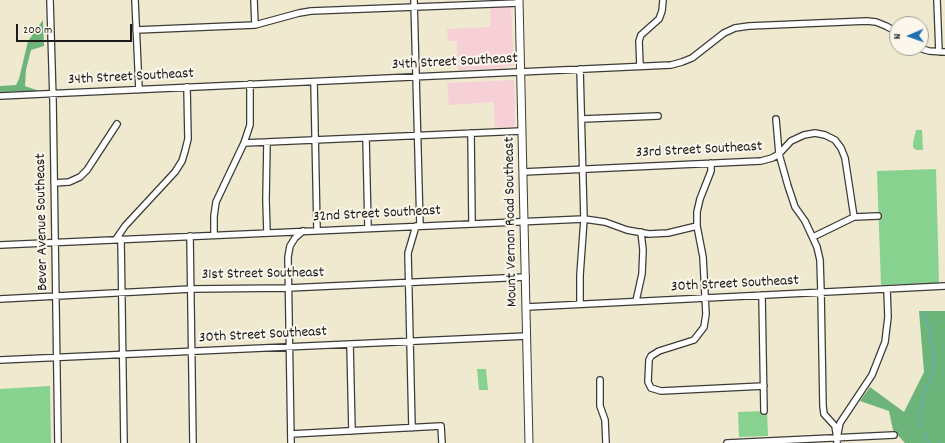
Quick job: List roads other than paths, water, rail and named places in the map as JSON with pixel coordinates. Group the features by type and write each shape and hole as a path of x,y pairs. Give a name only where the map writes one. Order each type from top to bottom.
{"main road":[{"name":"Mount Vernon Road Southeast","path":"519,2 522,72 529,443"}],"street":[{"name":"Bever Avenue Southeast","path":"50,0 53,94 58,443"},
{"path":"135,0 139,90"},
{"path":"254,0 255,25"},
{"path":"640,66 639,41 641,35 659,19 662,11 663,0"},
{"path":"929,51 942,52 937,0"},
{"path":"136,30 255,25 311,11 414,3 519,2"},
{"path":"412,428 408,253 418,226 417,77 414,3"},
{"name":"34th Street Southeast","path":"0,96 671,65 682,62 702,51 712,41 735,28 749,26 867,21 876,22 889,28"},
{"path":"580,69 584,219 580,275 580,304"},
{"path":"314,82 317,230"},
{"path":"214,235 216,202 244,143 250,125 250,84"},
{"path":"124,443 122,292 118,239 125,226 175,172 182,162 188,139 187,87"},
{"path":"582,119 658,116"},
{"path":"776,119 779,154 795,207 818,247 820,260 823,406 824,414 834,426 837,440"},
{"path":"54,183 69,182 80,177 87,170 117,124"},
{"path":"244,143 522,131"},
{"path":"471,133 472,223"},
{"name":"33rd Street Southeast","path":"523,172 761,161 779,154 791,141 804,135 815,133 825,135 834,140 841,148 845,158 854,217"},
{"path":"366,138 368,228"},
{"path":"266,142 267,233"},
{"path":"711,163 711,171 700,199 697,212 697,226 702,257 706,321 698,336 688,343 659,351 651,356 649,360 648,382 651,388 661,392 764,386"},
{"path":"813,237 854,217 878,216"},
{"name":"32nd Street Southeast","path":"0,245 584,219 605,222 627,230 649,234 668,233 697,226"},
{"path":"291,443 288,257 290,246 295,238 303,231"},
{"path":"636,301 642,274 643,250 641,232"},
{"path":"190,236 193,443"},
{"name":"31st Street Southeast","path":"0,299 191,289 288,288 526,277"},
{"name":"30th Street Southeast","path":"527,307 945,286"},
{"path":"837,440 840,423 872,374 882,352 885,342 888,317 887,289"},
{"path":"762,295 764,411"},
{"name":"30th Street Southeast","path":"0,360 527,336"},
{"path":"350,344 352,431"},
{"path":"600,380 600,406 605,420 606,443"},
{"path":"291,434 441,426 442,443"},
{"path":"727,443 837,440 894,435"}],"waterway":[{"path":"922,427 920,418 923,396 934,369 931,335 924,314"},
{"path":"924,433 925,438 929,443"}]}
